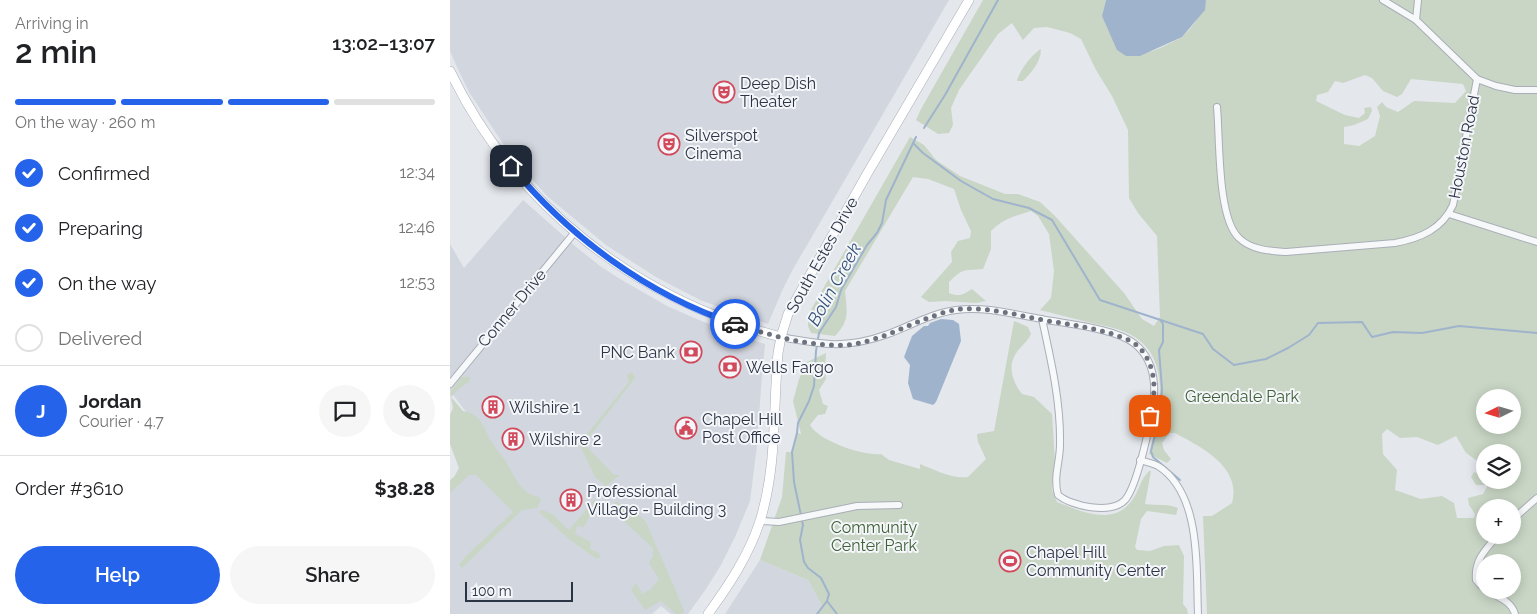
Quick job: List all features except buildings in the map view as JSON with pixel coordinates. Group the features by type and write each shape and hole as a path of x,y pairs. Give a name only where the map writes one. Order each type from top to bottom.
{"main road":[{"name":"South Estes Drive","path":"708,614 731,582 760,521 772,456 781,337 788,314 799,291 969,0"},
{"path":"450,71 466,102 496,148 534,193 575,232 630,272 684,303 729,322 781,337"}],"street":[{"path":"1384,0 1416,20 1477,79 1515,90 1537,90"},
{"path":"1416,20 1418,0"},
{"name":"Houston Road","path":"1449,214 1453,205 1477,79"},
{"path":"1217,107 1224,207 1230,227 1239,238 1253,247 1286,252 1395,243 1410,240 1427,232 1441,224 1449,214 1537,242"},
{"name":"Conner Drive","path":"450,384 575,232"},
{"path":"781,337 826,345 848,344 888,334 927,318 956,310 993,310 1095,328 1124,338 1135,344 1146,357 1152,370 1155,392 1140,460 1130,492 1124,501 1116,505 1101,508 1084,506 1058,495 1056,480 1060,446 1057,400 1042,319"},
{"path":"1140,460 1158,466 1172,479 1186,505 1194,534 1198,614"},
{"path":"1521,512 1537,498"},
{"path":"760,521 779,522 857,506 899,505"},
{"path":"1491,544 1479,558 1476,565 1476,580 1489,593 1510,604 1515,614"}],"shaded area":[{"path":"450,0 949,0 792,271 768,324 700,300 656,277 606,245 547,196 504,145 469,92 450,51"},
{"path":"523,200 575,246 620,279 667,306 736,335 765,344 757,446 750,501 721,565 688,614 671,614 661,606 652,614 450,614 450,484 484,435 450,391 450,244 464,268"},
{"path":"760,560 808,580 822,606 817,614 725,614"}],"green space":[{"name":"Greendale Park","path":"983,0 1106,0 1102,16 1126,56 1154,50 1180,38 1196,21 1206,0 1537,0 1537,614 1207,614 1203,516 1212,516 1232,503 1233,490 1231,479 1217,460 1175,433 1170,433 1162,443 1164,450 1171,459 1167,463 1149,454 1157,421 1160,386 1157,369 1151,354 1141,342 1118,329 1040,310 1051,298 1054,271 1049,234 1038,216 1031,211 1014,216 991,231 991,249 983,269 961,272 949,282 949,293 961,295 972,289 986,301 976,303 929,302 921,297 952,262 951,252 958,241 970,238 971,231 954,189 928,179 913,177 845,291 846,315 840,330 835,336 811,333 808,326 808,315 910,137 924,145 936,160 960,176 1005,194 1018,194 1040,202 1055,216 1124,293 1142,319 1154,326 1160,317 1157,236 1138,213 1129,198 1128,130 1081,39 1070,33 1047,27 1034,28 1023,40 1012,23 998,34 959,90 951,108 953,125 949,133 938,134 916,120","holes":["1365,75 1372,78 1383,91 1397,97 1402,94 1411,79 1463,84 1466,91 1455,103 1414,101 1398,112 1386,107 1382,102 1377,107 1380,116 1375,136 1359,146 1344,144 1344,127 1368,119 1372,111 1371,107 1364,108 1365,113 1359,118 1345,115 1316,101 1317,95 1328,92 1335,81 1343,83","1387,429 1400,438 1417,437 1438,445 1456,436 1466,453 1476,460 1476,444 1521,444 1521,489 1486,489 1483,494 1468,498 1469,505 1475,514 1474,518 1457,518 1454,503 1442,496 1421,499 1395,490 1397,470 1383,454 1382,434"]},
{"path":"1041,49 1041,54 1032,71 1023,81 1017,81 1026,63"},
{"name":"Community Center Park","path":"1014,321 1028,327 1031,334 1012,362 1014,381 1022,394 1034,397 1052,414 1055,462 1052,490 1057,502 1100,515 1120,511 1129,505 1144,477 1151,471 1145,504 1178,508 1176,515 1147,511 1141,519 1135,547 1137,550 1150,551 1164,546 1179,545 1184,556 1183,604 1188,614 817,614 822,606 808,580 760,560 782,497 786,452 792,452 797,433 801,434 793,401 799,379 807,362 826,353 826,379 819,390 823,404 828,406 825,414 818,415 810,425 822,437 853,450 881,454 889,460 920,469 920,464 950,475 968,477 986,459 978,442 977,434 994,431"},
{"path":"632,372 635,378 586,441 586,446 614,475 620,475 606,486 595,477 578,441 584,438 629,382 627,375"},
{"path":"461,377 470,377 470,381 451,397 463,411 477,417 519,484 527,492 539,497 541,500 537,508 522,510 462,568 459,565 465,557 513,512 476,475 469,475 450,493 450,480 459,468 450,444 450,415 453,408 450,393"},
{"path":"1474,472 1476,473 1476,485 1471,477"},
{"path":"595,499 598,504 584,527 577,526 575,534 591,542 590,549 599,553 600,558 595,558 569,539 539,512 542,510 552,514 569,530"},
{"path":"616,501 638,514 646,522 684,610 682,614 676,614 661,601 645,610 631,590 636,583 642,594 651,589 659,579 649,563 653,556 653,548 613,511"}],"water":[{"path":"1106,0 1206,0 1205,10 1182,37 1140,56 1126,56 1117,50 1102,16"},
{"path":"941,319 953,320 959,324 961,341 936,402 933,405 913,399 908,383 910,365 904,357 912,336 924,326 928,326 930,323"}],"waterway":[{"name":"Bolin Creek","path":"924,128 945,95 998,0"},
{"name":"Bolin Creek","path":"817,614 827,601 829,594 821,578 808,568 804,562 800,540 803,525 794,482 792,452 798,423 814,386 819,333 836,307 841,290 882,223 886,200 916,137"},
{"path":"913,143 923,153 961,181 993,199 1029,208 1052,220 1100,300 1203,334 1213,349 1234,365 1266,359 1309,335 1318,323 1362,322 1372,337 1393,332 1422,333 1459,326 1537,333"},
{"path":"1161,321 1163,324 1163,342 1159,350 1162,389 1160,415 1151,451 1153,457 1180,480"},
{"path":"827,601 837,614"}],"way so far":[{"path":"735,324 781,337 826,345 861,342 888,334 927,318 956,310 993,310 1095,328 1130,340 1140,349 1150,363 1154,377 1155,392 1150,416"}],"place":[{"name":"Deep Dish Theater","path":"724,92"},
{"name":"Silverspot Cinema","path":"669,144"},
{"name":"PNC Bank","path":"691,352"},
{"name":"Wells Fargo","path":"730,367"},
{"name":"Wilshire 1","path":"493,407"},
{"name":"Chapel Hill Post Office","path":"686,428"},
{"name":"Wilshire 2","path":"513,439"},
{"name":"Professional Village - Building 3","path":"571,500"},
{"name":"Chapel Hill Community Center","path":"1010,561"}],"route":[{"path":"511,166 554,213 575,232 616,263 692,307 735,324"}]}
